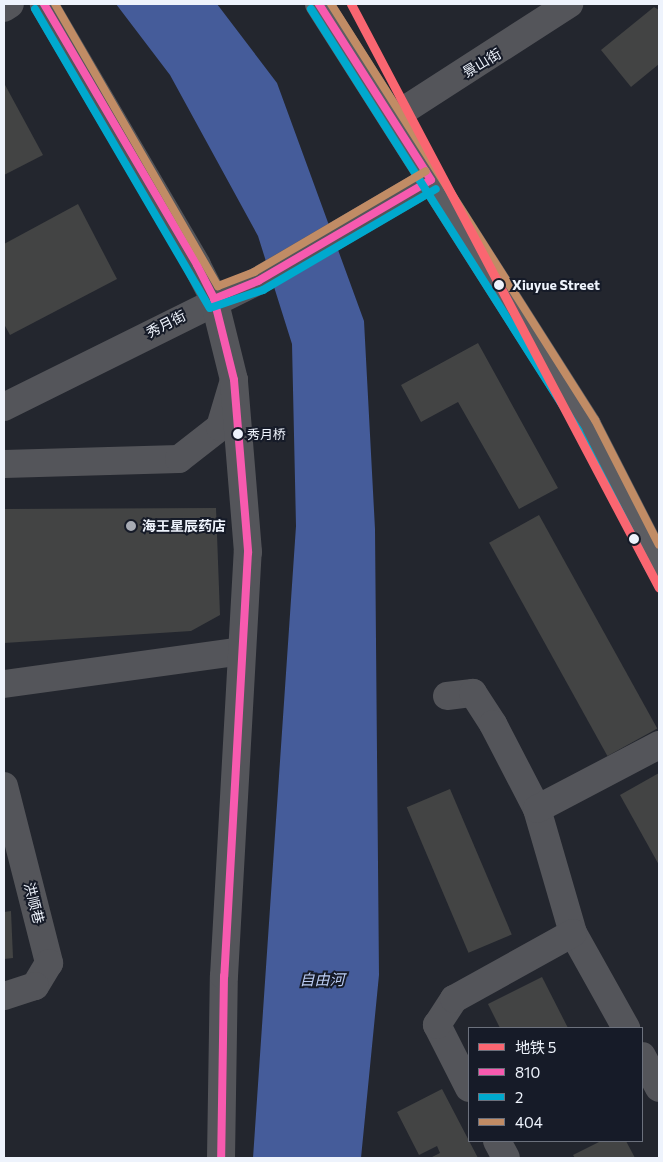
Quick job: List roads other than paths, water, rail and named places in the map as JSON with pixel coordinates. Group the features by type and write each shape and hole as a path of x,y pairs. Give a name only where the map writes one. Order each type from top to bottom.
{"main road":[{"path":"319,4 587,426 659,566"}],"street":[{"path":"4,8 10,4"},
{"path":"44,4 214,299 234,380 248,552 224,976 221,1158"},
{"name":"景山街","path":"392,118 569,4"},
{"name":"秀月街","path":"4,407 214,299 258,281 431,180"},
{"path":"4,464 179,459 220,427 234,380"},
{"path":"4,684 242,651"},
{"path":"447,696 473,692 536,809 573,933 625,1027"},
{"path":"536,809 659,745"},
{"name":"洪顺巷","path":"4,786 49,963 35,986 4,996"},
{"path":"468,1086 437,1025 454,998 573,933"},
{"path":"643,1058 659,1088"},
{"path":"498,1142 506,1158"}],"water":[{"name":"自由河","path":"116,4 217,4 277,83 364,321 375,529 379,975 361,1158 253,1158 296,526 292,344 258,236 170,75"}],"metro line":[{"name":"5","path":"351,4 659,588"}],"place":[{"name":"Xiuyue Street","path":"499,285"},
{"name":"秀月桥","path":"238,434"},
{"name":"海王星辰药店","path":"131,526"}]}
